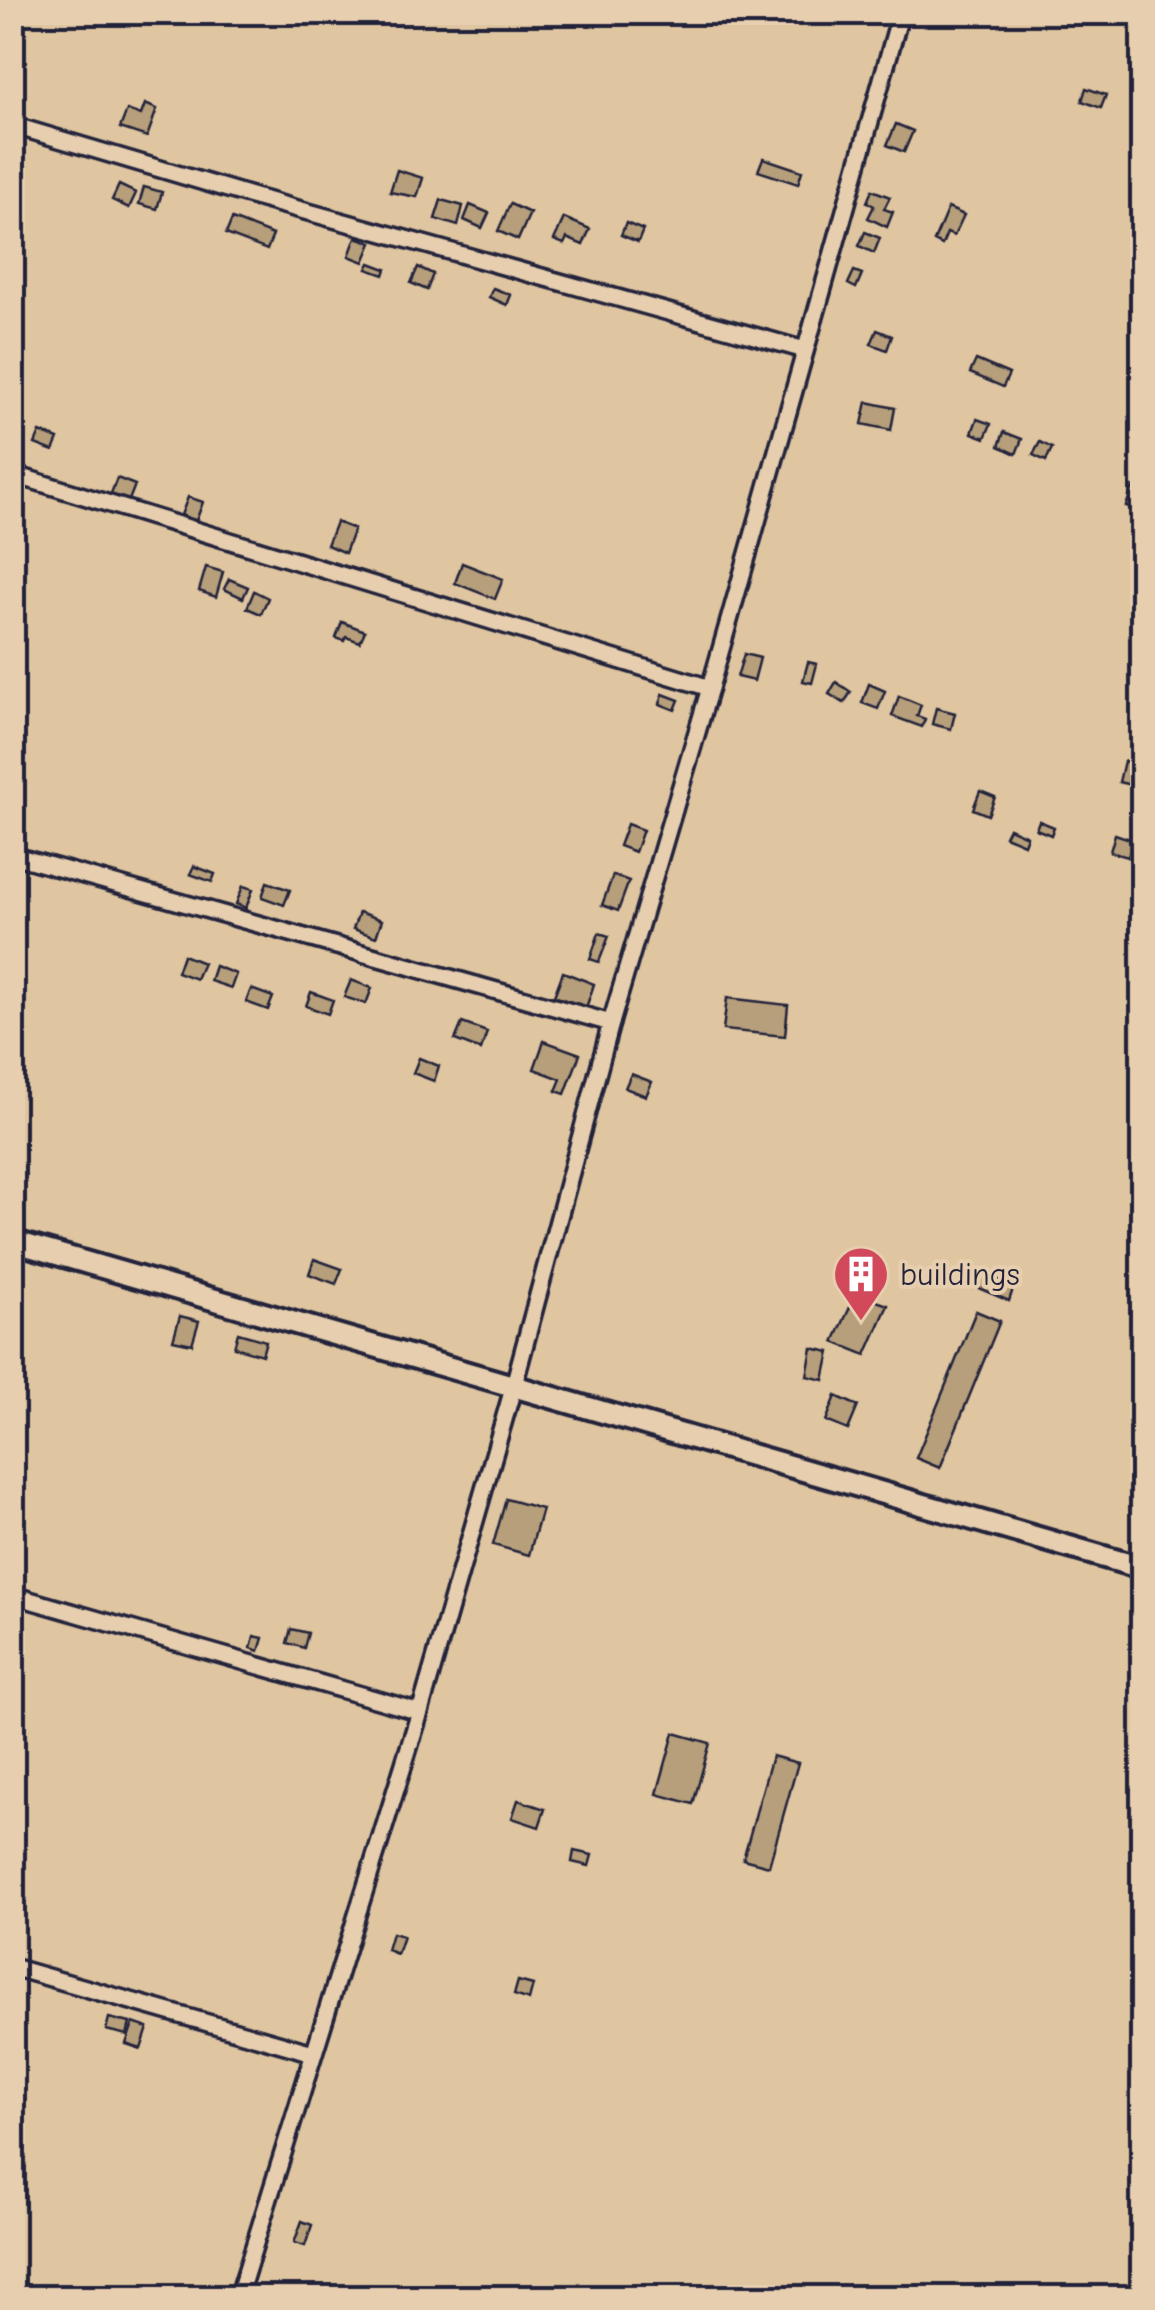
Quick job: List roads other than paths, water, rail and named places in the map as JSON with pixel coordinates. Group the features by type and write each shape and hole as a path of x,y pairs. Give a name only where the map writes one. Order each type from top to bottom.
{"street":[{"path":"238,2298 420,1712 514,1386 610,1023 710,688 901,12"},
{"path":"12,126 805,350"},
{"path":"12,474 710,688"},
{"path":"12,854 610,1023"},
{"path":"12,1241 1142,1568"},
{"path":"12,1596 420,1712"},
{"path":"12,1967 313,2052"}],"place":[{"name":"buildings","path":"861,1323"}]}
